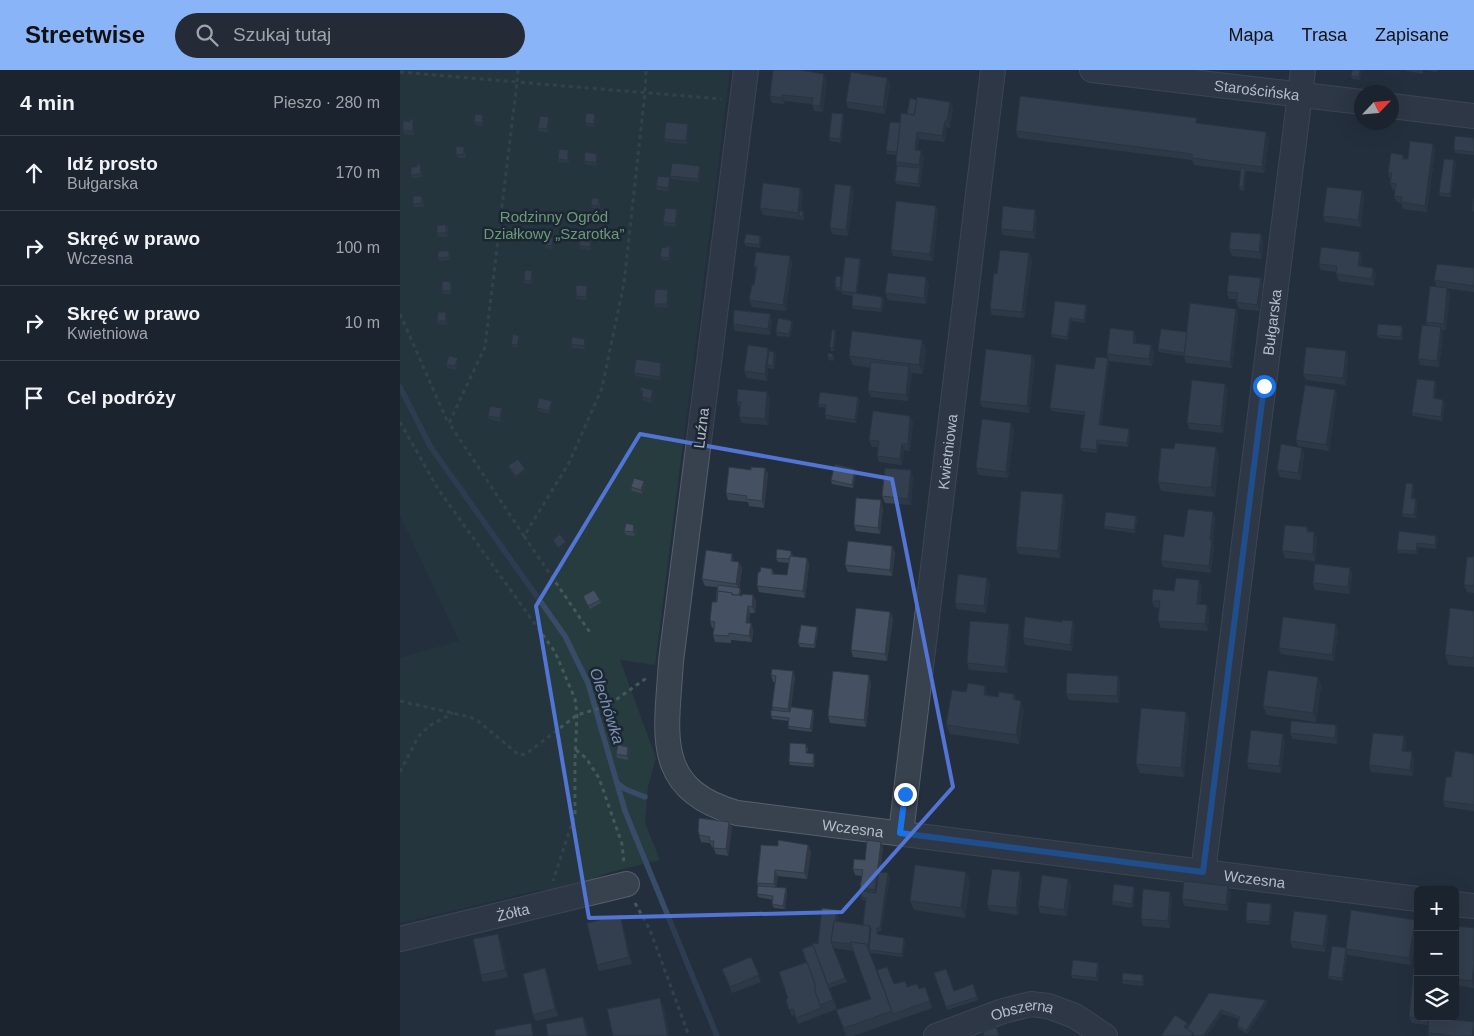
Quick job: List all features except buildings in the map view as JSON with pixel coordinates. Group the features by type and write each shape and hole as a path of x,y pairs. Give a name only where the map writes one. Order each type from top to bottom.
{"street":[{"name":"Luźna","path":"684,783 674,768 668,751 671,661 746,70"},
{"name":"Kwietniowa","path":"900,833 993,70"},
{"name":"Starościńska","path":"1092,70 1354,101"},
{"name":"Bułgarska","path":"1203,872 1303,70"},
{"path":"1399,107 1474,116"},
{"name":"Wczesna","path":"684,783 698,796 720,808 737,813 1414,898"},
{"name":"Żółta","path":"400,939 627,884"},
{"path":"1459,904 1474,906"},
{"name":"Obszerna","path":"936,1036 1003,1010 1031,1004 1048,1006 1075,1016 1105,1036"}],"path":[{"path":"449,423 485,347 518,70"},
{"path":"524,536 569,462 602,388 624,283 646,70"},
{"path":"400,72 742,101"},
{"path":"400,314 449,423 591,634"},
{"path":"400,422 438,489 555,652 575,700 577,715 575,814 546,903"},
{"path":"400,701 454,713 478,721 520,755 526,754 577,715 607,706 671,661"},
{"path":"400,772 418,737 429,726 454,713"}],"highlighted area":[{"path":"640,434 892,479 953,787 842,912 589,918 536,606"}],"green space":[{"name":"Rodzinny Ogród Działkowy „Szarotka”","path":"400,70 730,70 655,665 620,660 656,758 648,787 645,823 660,860 607,873 566,890 539,890 400,923 400,658 459,641 400,515"}],"waterway":[{"name":"Olechówka","path":"400,387 430,446 565,636 588,683 625,811 717,1036"},
{"path":"617,783 625,789 645,797"}],"route":[{"path":"905,794 900,833 1203,872 1264,386"}]}
